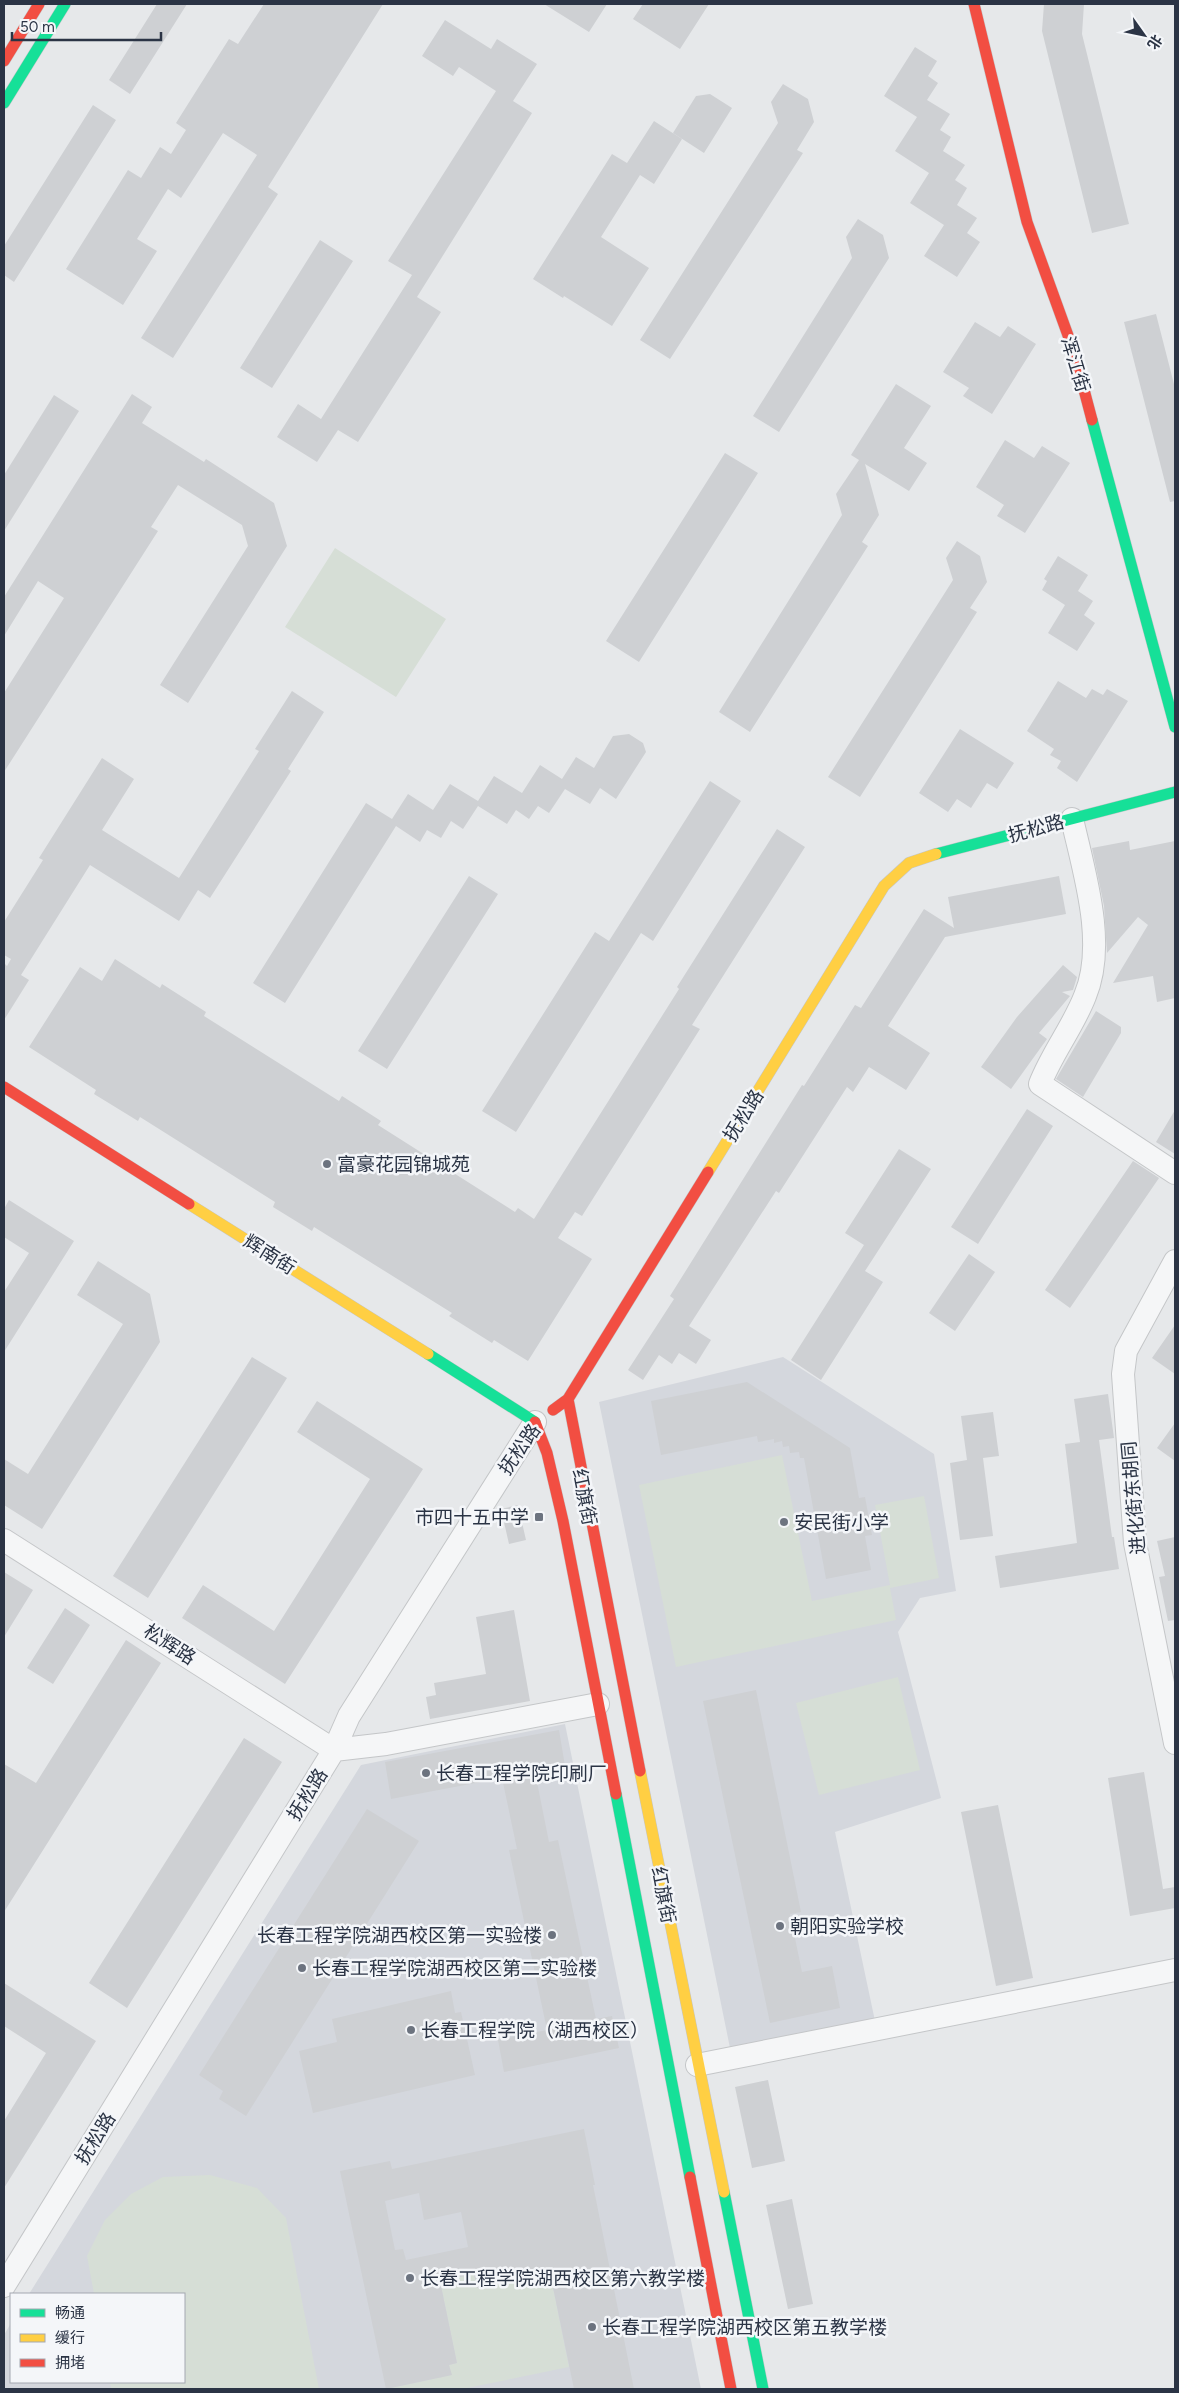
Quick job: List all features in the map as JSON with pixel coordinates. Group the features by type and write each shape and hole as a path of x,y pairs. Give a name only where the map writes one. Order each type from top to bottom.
{"street":[{"path":"4,61 39,4"},
{"path":"4,103 65,4"},
{"name":"浑江街","path":"974,4 1027,222 1074,352 1175,727"},
{"name":"抚松路","path":"4,2286 334,1750 349,1716 535,1422 568,1400 884,886 909,863 1175,792"},
{"path":"1072,819 1092,914 1093,970 1085,996 1048,1062 1040,1084 1175,1173"},
{"name":"辉南街","path":"4,1087 535,1422"},
{"name":"进化街东胡同","path":"1175,1261 1126,1352 1123,1374 1135,1543 1175,1743"},
{"name":"红旗街","path":"568,1400 576,1454 763,2389"},
{"name":"红旗街","path":"535,1422 547,1453 560,1512 731,2389"},
{"name":"松辉路","path":"4,1540 334,1750"},
{"path":"334,1750 386,1744 598,1704"},
{"path":"697,2065 1175,1970"}],"shaded area":[{"path":"335,548 446,619 396,697 285,627"},
{"path":"783,1357 934,1454 956,1591 920,1598 898,1632 941,1798 835,1832 875,2021 730,2048 599,1402"},
{"path":"782,1455 812,1601 890,1585 875,1505 924,1496 939,1578 890,1588 896,1620 676,1667 639,1485"},
{"path":"898,1677 920,1770 819,1795 796,1703"},
{"name":"长春工程学院（湖西校区）","path":"565,1724 701,2389 4,2389 4,2335 10,2325 10,2383 185,2383 185,2293 30,2293 361,1765"},
{"path":"210,2175 257,2188 286,2218 319,2389 111,2389 110,2383 185,2383 185,2293 94,2293 87,2256 105,2220 131,2194 163,2177"},
{"path":"550,2273 569,2367 462,2389 386,2389 451,2375 449,2365 457,2363 440,2281 474,2274 477,2288"}],"building":[{"path":"157,4 187,4 130,94 109,80"},
{"path":"264,4 383,4 268,187 278,194 173,358 141,338 257,155 223,133 181,198 168,189 137,239 157,251 123,305 66,269 128,170 141,178 160,147 171,154 186,130 176,123 229,39 238,44"},
{"path":"544,4 607,4 589,32"},
{"path":"643,4 709,4 680,49 633,19"},
{"path":"1044,4 1084,4 1082,34 1129,224 1092,233 1042,31"},
{"path":"445,20 491,49 497,39 537,64 513,101 532,113 417,297 441,312 358,442 338,430 317,462 277,437 298,404 321,419 412,275 388,261 496,91 459,67 453,76 422,56"},
{"path":"915,47 937,61 928,76 938,83 927,100 950,114 940,130 951,137 943,151 965,165 955,180 967,188 957,205 977,218 967,233 980,242 957,277 924,256 944,225 910,203 929,173 895,151 917,117 884,96"},
{"path":"783,84 808,99 814,122 797,150 803,153 670,359 640,340 778,123 771,102"},
{"path":"710,94 732,108 704,153 673,133 696,96"},
{"path":"93,105 116,120 14,282 4,275 4,246"},
{"path":"654,121 682,139 654,184 640,175 601,237 649,268 612,326 533,279 612,154 627,163"},
{"path":"858,219 883,235 889,258 779,432 753,416 852,258 846,237"},
{"path":"320,240 353,261 272,388 240,368"},
{"path":"1156,314 1175,388 1175,501 1170,502 1124,322"},
{"path":"975,322 1000,337 1008,326 1036,344 992,414 963,396 969,388 943,372"},
{"path":"896,384 931,406 904,448 927,463 909,491 865,464 879,515 862,542 868,546 750,732 719,712 842,515 836,494 859,460 851,455"},
{"path":"132,394 152,407 142,423 204,462 206,459 274,503 287,546 188,703 160,685 248,546 242,525 178,485 151,527 158,531 4,772 4,693 64,598 38,581 4,636 4,597"},
{"path":"54,395 79,411 4,531 4,475"},
{"path":"1005,440 1034,458 1042,446 1070,463 1025,533 997,516 1004,505 976,487"},
{"path":"725,453 758,473 639,662 606,641"},
{"path":"957,541 980,556 987,582 970,608 977,612 860,797 828,777 953,580 946,558"},
{"path":"1058,556 1088,575 1078,591 1093,601 1084,615 1095,623 1077,651 1048,633 1065,605 1042,590 1047,581 1044,579"},
{"path":"1058,681 1086,698 1092,689 1103,695 1107,689 1128,701 1077,782 1057,768 1061,761 1050,755 1054,749 1027,731"},
{"path":"292,691 324,712 288,769 291,771 210,898 198,890 179,921 90,865 21,975 29,980 4,1020 4,963 7,966 11,959 4,955 4,922 43,860 39,858 102,758 134,779 102,830 179,878 259,751 255,749"},
{"path":"960,729 1014,763 997,789 987,783 971,808 957,799 948,812 919,793"},
{"path":"629,734 643,743 646,752 616,799 600,788 590,804 565,789 549,813 538,806 529,819 516,810 507,824 478,806 463,829 451,821 441,838 427,830 420,842 396,826 285,1003 253,983 366,803 392,819 408,794 433,810 450,784 478,801 494,776 522,793 540,765 562,779 576,757 594,768 613,736"},
{"path":"710,781 741,801 653,941 641,933 516,1132 482,1111 595,932 609,941"},
{"name":"富豪花园锦城苑","path":"777,829 805,847 692,1025 700,1029 582,1216 575,1212 558,1238 592,1259 528,1361 494,1340 492,1343 449,1316 452,1313 314,1227 312,1231 273,1207 275,1202 140,1117 138,1121 94,1094 96,1090 29,1047 80,967 102,981 115,959 160,988 162,984 206,1012 204,1016 339,1101 342,1096 381,1121 378,1125 515,1212 518,1208 534,1219"},
{"path":"1129,841 1130,850 1175,841 1175,998 1157,1002 1153,976 1113,983 1148,925 1138,917 1107,953 1104,906 1092,848"},
{"path":"469,876 498,894 387,1069 358,1051"},
{"path":"1059,876 1066,914 945,937 888,1026 930,1053 906,1090 869,1067 853,1092 847,1087 779,1193 776,1191 689,1326 711,1340 696,1364 679,1353 672,1364 659,1355 643,1380 628,1370 674,1299 670,1296 802,1085 804,1086 855,1005 861,1008 924,909 954,928 948,897"},
{"path":"1063,965 1077,977 1073,990 1062,992 1070,996 1039,1033 1047,1039 1011,1089 981,1067 1017,1017"},
{"path":"1096,1011 1121,1027 1121,1033 1083,1097 1056,1079"},
{"path":"1027,1109 1053,1126 978,1244 951,1227"},
{"path":"1175,1110 1175,1154 1156,1142"},
{"path":"899,1149 931,1169 865,1271 883,1282 821,1380 791,1360 864,1245 845,1233"},
{"path":"1133,1161 1159,1178 1070,1308 1045,1290"},
{"path":"9,1200 74,1241 4,1352 4,1292 29,1253 4,1237 4,1209"},
{"path":"969,1254 995,1272 955,1331 929,1313"},
{"path":"98,1261 150,1294 160,1342 42,1529 4,1505 4,1459 28,1474 123,1324 77,1295"},
{"path":"1175,1325 1175,1374 1152,1358"},
{"path":"252,1357 287,1378 148,1598 113,1576"},
{"path":"747,1382 850,1448 859,1498 865,1497 872,1535 865,1536 871,1570 826,1579 804,1458 800,1458 799,1452 790,1453 789,1446 783,1447 782,1441 774,1443 774,1439 758,1442 757,1436 661,1455 651,1401"},
{"path":"1108,1394 1114,1438 1099,1440 1112,1537 1114,1537 1119,1569 1000,1588 995,1556 1077,1543 1065,1444 1080,1442 1074,1399"},
{"path":"317,1401 423,1469 285,1684 182,1618 203,1585 274,1631 370,1479 297,1432"},
{"path":"993,1412 999,1456 983,1458 993,1536 960,1540 950,1463 967,1460 961,1416"},
{"path":"1175,1423 1175,1461 1157,1448"},
{"path":"518,1505 526,1540 509,1544 501,1509"},
{"path":"1175,1537 1175,1620 1168,1621 1159,1577 1165,1576 1157,1541"},
{"path":"4,1572 33,1590 4,1637"},
{"path":"65,1608 90,1625 53,1684 27,1668"},
{"path":"514,1610 530,1701 430,1719 426,1697 436,1695 434,1683 486,1674 476,1617"},
{"path":"126,1640 161,1663 4,1912 4,1764 36,1783"},
{"path":"756,1690 801,1912 790,1914 802,1972 832,1966 840,2008 770,2023 703,1701"},
{"path":"559,1730 565,1766 535,1772 549,1842 558,1840 596,2019 612,2016 619,2048 504,2072 498,2040 547,2030 509,1850 517,1849 502,1778 391,1799 385,1762"},
{"path":"244,1738 282,1762 127,2008 89,1983"},
{"path":"1144,1772 1163,1889 1175,1887 1175,1908 1130,1916 1108,1778"},
{"path":"998,1805 1033,1978 996,1986 961,1812"},
{"name":"长春工程学院湖西校区第二实验楼","path":"367,1809 419,1841 246,2116 219,2099 223,2091 199,2075"},
{"path":"4,1983 96,2041 4,2188 4,2121 46,2053 4,2026"},
{"name":"长春工程学院湖西校区第二实验楼","path":"451,1991 455,2013 461,2012 475,2075 313,2113 299,2051 337,2042 332,2019"},
{"path":"768,2080 785,2161 752,2168 735,2087"},
{"path":"584,2129 595,2185 593,2185 634,2389 574,2389 550,2273 477,2288 474,2274 440,2281 457,2363 449,2365 452,2375 386,2389 340,2171 390,2161 392,2169","holes":["419,2193 424,2220 461,2212 468,2247 406,2260 403,2249 395,2250 385,2201"]},
{"path":"792,2199 813,2304 788,2309 766,2205"}],"traffic: fast":[{"path":"4,103 65,4"},
{"path":"1092,420 1175,727"},
{"path":"936,854 1175,792"},
{"path":"428,1354 535,1422"},
{"path":"616,1794 690,2177"},
{"path":"724,2192 763,2389"}],"traffic: slow":[{"path":"708,1172 884,886 909,863 936,854"},
{"path":"189,1204 428,1354"},
{"path":"640,1771 724,2192"}],"traffic: jam":[{"path":"4,61 39,4"},
{"path":"974,4 1027,222 1074,352 1092,420"},
{"path":"4,1087 189,1204"},
{"path":"553,1410 568,1399 708,1172"},
{"path":"568,1399 640,1771"},
{"path":"535,1422 547,1453 563,1521 616,1794"},
{"path":"690,2177 731,2389"}],"place":[{"name":"富豪花园锦城苑","path":"327,1164"},
{"name":"市四十五中学","path":"539,1517"},
{"name":"安民街小学","path":"784,1522"},
{"name":"长春工程学院印刷厂","path":"426,1773"},
{"name":"朝阳实验学校","path":"780,1926"},
{"name":"长春工程学院湖西校区第一实验楼","path":"552,1935"},
{"name":"长春工程学院湖西校区第二实验楼","path":"302,1968"},
{"name":"长春工程学院（湖西校区）","path":"411,2030"},
{"name":"长春工程学院湖西校区第六教学楼","path":"410,2278"},
{"name":"长春工程学院湖西校区第五教学楼","path":"592,2327"}]}
